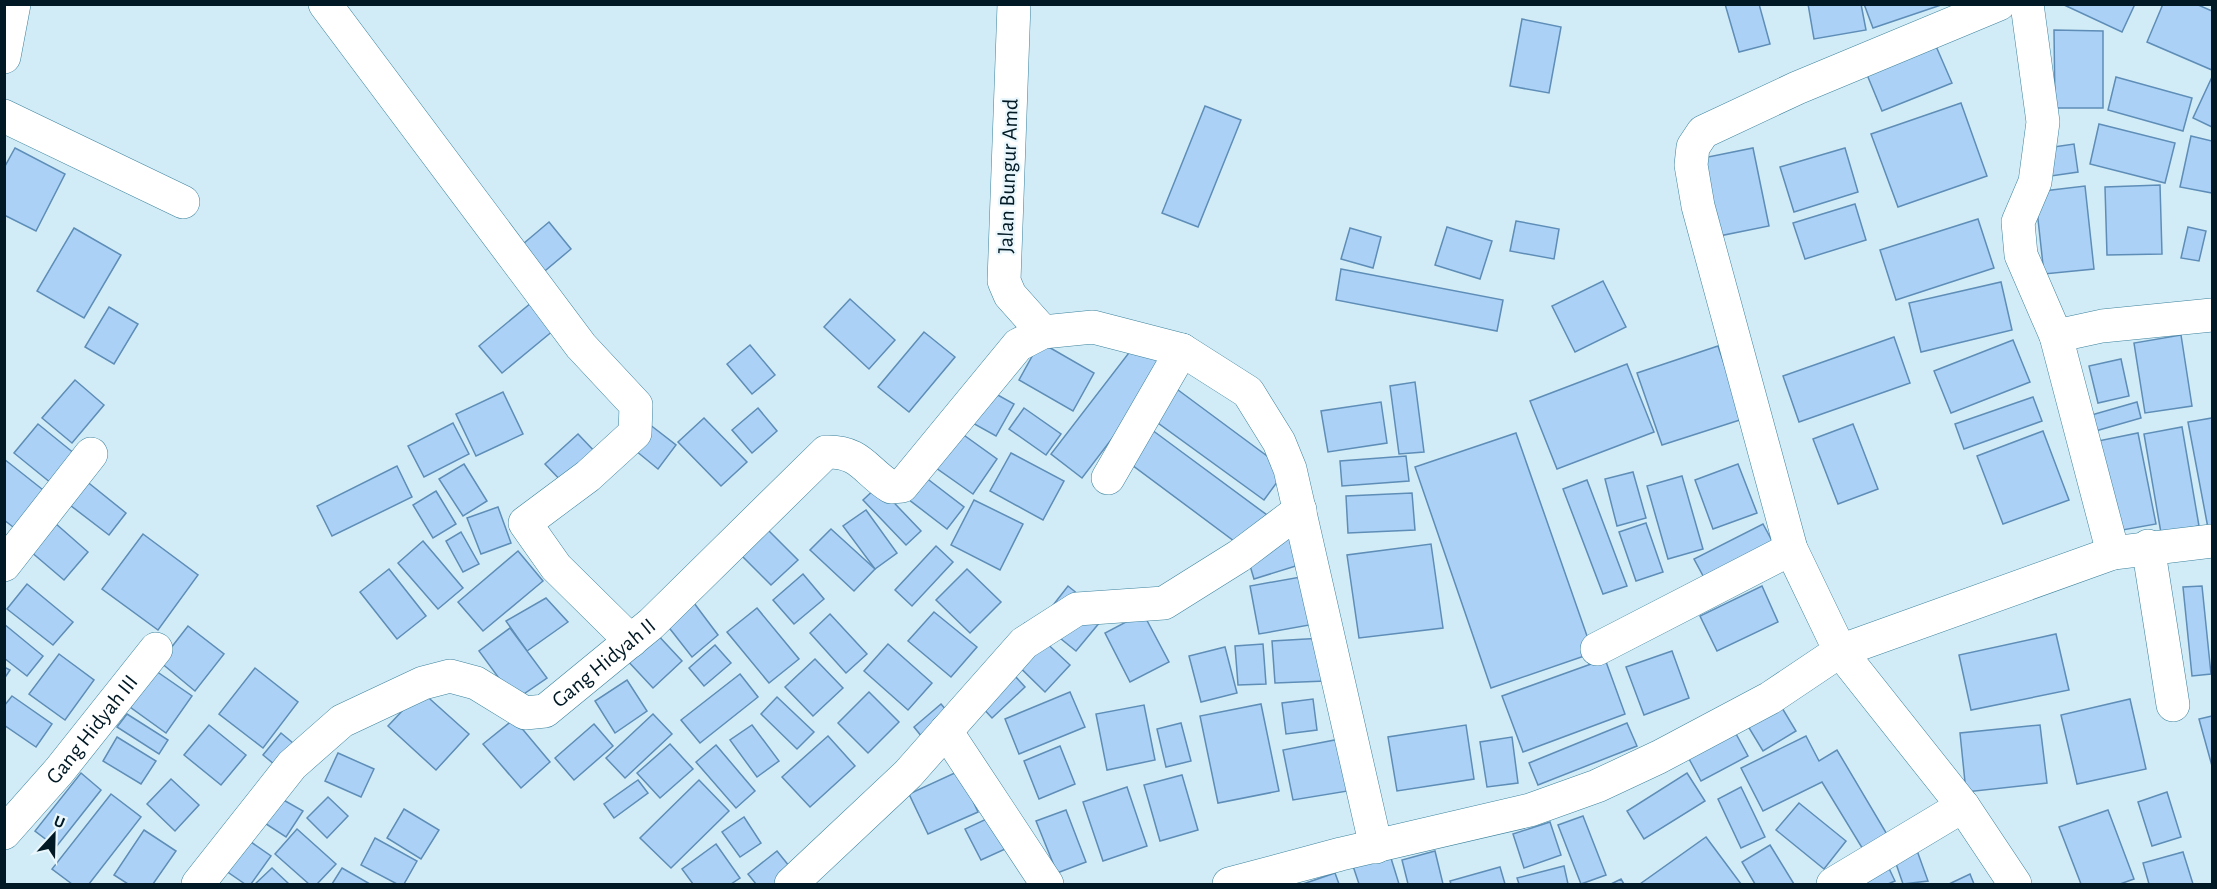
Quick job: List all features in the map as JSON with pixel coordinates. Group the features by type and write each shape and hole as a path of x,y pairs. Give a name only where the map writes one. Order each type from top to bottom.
{"street":[{"path":"4,57 14,4"},
{"path":"325,4 581,346 636,405 635,433 588,476 525,523 556,567 631,641"},
{"name":"Jalan Bungur Amd","path":"1014,4 1004,280 1010,296 1043,332"},
{"path":"1999,4 1787,93 1703,132 1693,147 1691,165 1698,206 1791,549 1840,651 1964,806 2015,885"},
{"path":"2027,4 2043,122 2035,182 2018,222 2021,255 2056,336 2113,553"},
{"path":"4,116 183,202"},
{"path":"2056,336 2102,326 2212,315"},
{"path":"1043,332 1094,327 1182,350 1248,392 1279,442 1290,469 1376,847"},
{"name":"Gang Hidyah II","path":"198,885 292,765 342,721 423,683 450,676 476,683 501,701 525,713 545,711 631,641 826,452 852,455 891,488 902,486 1018,345 1043,332"},
{"path":"1108,478 1182,350"},
{"path":"4,565 91,454"},
{"path":"791,885 908,774 1024,642 1077,609 1164,603 1239,556 1300,510"},
{"path":"1229,885 1530,810 1598,786 1659,757 1770,698 1840,651 2113,553 2148,546 2212,541"},
{"path":"2148,546 2174,705"},
{"path":"1597,649 1791,549"},
{"name":"Gang Hidyah III","path":"4,833 59,771 156,649"},
{"path":"946,731 1047,885"},
{"path":"1833,885 1964,806"}],"building":[{"path":"1725,4 1759,4 1770,44 1739,52"},
{"path":"1808,4 1861,4 1866,30 1814,39"},
{"path":"1864,4 1944,4 1873,28"},
{"path":"2062,4 2135,4 2122,32"},
{"path":"2163,4 2196,4 2212,11 2212,70 2147,42"},
{"path":"1522,19 1561,27 1549,93 1510,86"},
{"path":"2054,30 2103,31 2103,108 2055,108"},
{"path":"1932,37 1952,83 1882,111 1863,65"},
{"path":"2116,77 2192,98 2183,131 2108,110"},
{"path":"2212,77 2212,127 2193,118"},
{"path":"1961,103 1987,176 1898,207 1871,134"},
{"path":"1205,106 1241,120 1198,227 1162,213"},
{"path":"2099,124 2175,143 2165,183 2090,164"},
{"path":"2191,136 2212,141 2212,193 2180,187"},
{"path":"2074,144 2078,172 2044,177 2040,149"},
{"path":"15,148 65,174 36,231 4,215 4,168"},
{"path":"1753,148 1769,226 1719,236 1703,158"},
{"path":"1845,148 1858,192 1794,212 1780,167"},
{"path":"2160,185 2162,254 2107,255 2105,187"},
{"path":"2085,186 2094,269 2044,274 2035,192"},
{"path":"1855,204 1866,240 1805,259 1793,223"},
{"path":"1978,219 1994,268 1896,300 1880,250"},
{"path":"1516,221 1559,229 1554,259 1510,251"},
{"path":"549,222 571,249 540,275 517,249"},
{"path":"1447,227 1492,241 1480,279 1435,265"},
{"path":"2188,227 2206,231 2199,261 2181,258"},
{"path":"74,228 121,255 84,318 37,291"},
{"path":"1350,228 1381,237 1373,268 1341,259"},
{"path":"1341,269 1503,300 1497,331 1336,300"},
{"path":"1603,281 1626,327 1575,352 1552,306"},
{"path":"2001,282 2012,330 1921,352 1909,303"},
{"path":"850,299 895,340 869,369 824,327"},
{"path":"531,303 554,330 502,373 479,346"},
{"path":"109,307 138,324 114,364 85,347"},
{"path":"924,332 955,357 909,412 878,387"},
{"path":"2181,335 2192,406 2145,413 2134,343"},
{"path":"1894,337 1910,383 1799,422 1783,376"},
{"path":"2013,340 2030,382 1951,413 1934,371"},
{"path":"1138,341 1168,365 1082,478 1051,454"},
{"path":"1040,342 1094,373 1073,411 1019,380"},
{"path":"750,345 775,375 752,394 727,364"},
{"path":"1718,346 1743,419 1662,445 1637,373"},
{"path":"2121,359 2129,396 2098,403 2089,366"},
{"path":"1627,364 1654,432 1557,469 1530,401"},
{"path":"75,380 104,405 72,443 42,418"},
{"path":"1415,382 1424,452 1399,454 1390,386"},
{"path":"1170,384 1286,470 1264,500 1147,415"},
{"path":"987,389 1014,404 996,436 969,421"},
{"path":"503,392 523,434 476,456 456,414"},
{"path":"2033,397 2042,421 1964,449 1955,424"},
{"path":"1381,402 1387,443 1328,452 1321,411"},
{"path":"2137,402 2141,418 2092,432 2088,416"},
{"path":"758,408 777,431 752,453 732,430"},
{"path":"1024,408 1061,434 1046,455 1009,429"},
{"path":"704,418 747,462 721,486 678,442"},
{"path":"2212,418 2212,527 2208,528 2188,422"},
{"path":"453,423 469,454 424,477 408,446"},
{"path":"38,424 75,454 51,483 14,453"},
{"path":"649,424 676,445 658,469 630,446"},
{"path":"1853,424 1878,489 1838,504 1813,439"},
{"path":"1148,427 1267,515 1242,547 1124,459"},
{"path":"2182,427 2199,526 2161,533 2144,434"},
{"path":"954,428 997,459 973,494 929,463"},
{"path":"2043,431 2069,500 2003,524 1977,456"},
{"path":"1516,433 1593,653 1491,688 1415,467"},
{"path":"2138,433 2156,524 2117,531 2098,441"},
{"path":"578,434 598,455 565,485 545,464"},
{"path":"1011,453 1064,481 1043,520 990,491"},
{"path":"1406,456 1409,481 1342,486 1340,461"},
{"path":"4,459 47,493 17,530 4,520"},
{"path":"464,464 487,501 463,516 439,479"},
{"path":"1738,464 1757,513 1713,529 1695,480"},
{"path":"397,466 412,497 332,536 317,506"},
{"path":"1633,472 1646,518 1617,526 1605,479"},
{"path":"80,476 126,513 109,535 62,499"},
{"path":"1682,476 1703,549 1668,559 1647,486"},
{"path":"925,477 964,507 947,529 908,499"},
{"path":"1587,480 1627,586 1603,594 1563,489"},
{"path":"878,486 921,531 906,545 863,500"},
{"path":"436,491 456,524 433,538 413,505"},
{"path":"1412,493 1415,530 1348,533 1346,496"},
{"path":"974,500 1023,524 1000,570 951,545"},
{"path":"498,507 511,543 481,554 467,518"},
{"path":"866,510 897,553 875,569 843,526"},
{"path":"55,523 88,552 64,580 30,551"},
{"path":"1646,523 1663,572 1636,581 1619,532"},
{"path":"1763,524 1777,550 1708,585 1694,559"},
{"path":"767,529 798,560 771,585 740,554"},
{"path":"831,529 875,569 854,591 810,550"},
{"path":"461,532 479,564 463,572 446,541"},
{"path":"143,534 198,575 158,630 102,589"},
{"path":"1290,536 1299,565 1254,579 1245,549"},
{"path":"423,541 463,588 438,609 398,563"},
{"path":"1431,544 1443,628 1359,638 1347,555"},
{"path":"936,546 953,562 912,606 895,590"},
{"path":"518,551 543,581 483,631 458,602"},
{"path":"389,569 426,616 397,639 360,592"},
{"path":"967,569 1001,602 970,633 936,600"},
{"path":"803,574 824,599 794,624 773,600"},
{"path":"1306,576 1315,624 1259,634 1250,586"},
{"path":"27,584 73,622 53,645 7,609"},
{"path":"1068,586 1105,616 1076,651 1040,622"},
{"path":"1762,586 1778,622 1717,651 1700,616"},
{"path":"2202,586 2211,674 2192,676 2183,587"},
{"path":"546,598 568,622 527,651 506,621"},
{"path":"694,603 718,635 692,657 667,625"},
{"path":"757,608 799,659 769,683 727,632"},
{"path":"934,612 977,647 951,677 908,641"},
{"path":"1143,613 1169,662 1130,682 1105,633"},
{"path":"830,614 867,654 846,673 810,633"},
{"path":"1025,623 1070,665 1045,692 1001,649"},
{"path":"4,624 43,656 27,676 4,658"},
{"path":"188,626 224,654 195,691 160,662"},
{"path":"510,628 547,678 515,700 479,651"},
{"path":"654,631 682,661 653,688 625,658"},
{"path":"2056,634 2069,690 1971,710 1959,655"},
{"path":"1323,638 1326,681 1275,683 1272,641"},
{"path":"888,644 932,683 908,710 864,671"},
{"path":"1263,644 1266,684 1238,685 1235,646"},
{"path":"715,645 731,663 704,686 689,668"},
{"path":"1225,647 1237,693 1201,702 1189,656"},
{"path":"1672,651 1689,698 1644,715 1626,667"},
{"path":"59,654 94,680 65,720 29,694"},
{"path":"815,659 843,688 813,716 785,687"},
{"path":"1605,659 1625,714 1523,752 1502,696"},
{"path":"1002,662 1025,687 992,718 969,693"},
{"path":"4,667 10,670 4,679"},
{"path":"255,668 298,702 263,748 219,714"},
{"path":"156,671 192,696 166,733 130,707"},
{"path":"740,674 758,697 700,743 681,720"},
{"path":"627,680 647,711 615,733 595,701"},
{"path":"421,691 469,734 436,770 388,726"},
{"path":"869,692 899,722 868,753 838,723"},
{"path":"1070,692 1085,727 1019,754 1005,719"},
{"path":"12,696 52,724 36,747 4,725 4,706"},
{"path":"777,697 814,732 797,749 761,714"},
{"path":"1776,698 1796,731 1763,751 1743,718"},
{"path":"1313,699 1317,730 1286,734 1282,703"},
{"path":"2130,699 2146,769 2077,784 2061,715"},
{"path":"941,704 966,733 938,757 914,727"},
{"path":"1261,704 1279,791 1218,803 1200,716"},
{"path":"1144,705 1155,760 1107,770 1096,714"},
{"path":"127,714 168,740 159,754 117,727"},
{"path":"653,714 672,734 625,778 606,758"},
{"path":"2212,716 2212,766 2199,719"},
{"path":"514,719 550,762 521,788 483,744"},
{"path":"1181,723 1191,761 1166,767 1157,729"},
{"path":"1627,723 1637,746 1538,785 1529,763"},
{"path":"594,724 613,746 574,780 555,758"},
{"path":"209,725 246,755 221,785 184,755"},
{"path":"752,725 779,761 757,777 730,740"},
{"path":"1466,725 1474,779 1397,791 1388,737"},
{"path":"2040,725 2047,783 1966,792 1960,733"},
{"path":"1735,732 1748,756 1701,781 1688,757"},
{"path":"281,733 299,748 280,769 263,755"},
{"path":"828,736 855,766 810,807 782,777"},
{"path":"1806,736 1819,761 1837,750 1888,836 1864,851 1822,782 1763,811 1741,768"},
{"path":"117,737 156,761 141,784 103,761"},
{"path":"1512,737 1518,783 1487,787 1480,742"},
{"path":"1345,738 1354,790 1293,800 1283,750"},
{"path":"670,744 693,769 660,798 637,773"},
{"path":"716,745 755,791 736,808 696,762"},
{"path":"1060,746 1075,784 1039,799 1024,761"},
{"path":"338,753 374,769 361,797 325,781"},
{"path":"959,771 978,812 928,834 909,794"},
{"path":"81,773 101,790 56,847 35,831"},
{"path":"1687,773 1705,801 1644,839 1627,811"},
{"path":"1182,775 1198,830 1160,841 1144,785"},
{"path":"171,779 199,805 175,831 147,804"},
{"path":"638,780 648,793 614,818 604,804"},
{"path":"699,780 729,811 671,868 640,838"},
{"path":"1127,787 1147,846 1103,861 1083,802"},
{"path":"1741,787 1765,837 1741,848 1718,799"},
{"path":"2167,792 2181,837 2152,846 2138,802"},
{"path":"111,794 141,817 89,884 72,884 52,869"},
{"path":"273,794 303,811 286,837 254,816"},
{"path":"328,797 348,816 327,838 307,818"},
{"path":"1799,803 1846,841 1824,869 1776,830"},
{"path":"1010,808 1025,840 981,860 965,829"},
{"path":"404,809 439,830 421,859 387,838"},
{"path":"1066,810 1086,862 1057,873 1036,821"},
{"path":"2108,810 2134,879 2120,884 2081,884 2059,827"},
{"path":"1583,816 1606,875 1581,884 1558,825"},
{"path":"744,817 761,843 740,857 722,832"},
{"path":"1550,822 1561,855 1524,868 1513,834"},
{"path":"297,829 336,864 317,884 309,884 275,854"},
{"path":"144,830 176,851 153,884 128,884 114,875"},
{"path":"241,835 271,856 251,884 245,884 219,866"},
{"path":"1706,837 1741,884 1640,884"},
{"path":"375,838 417,861 404,884 397,884 361,865"},
{"path":"716,844 740,878 731,884 693,884 682,869"},
{"path":"1770,845 1794,884 1755,884 1742,862"},
{"path":"1915,845 1928,881 1903,884 1892,852"},
{"path":"777,851 802,882 798,884 756,884 748,874"},
{"path":"1435,851 1443,884 1408,884 1402,860"},
{"path":"2183,852 2193,884 2149,884 2143,863"},
{"path":"1390,855 1399,884 1359,884 1353,866"},
{"path":"1885,860 1895,881 1888,884 1847,884"},
{"path":"1564,866 1568,884 1519,884 1517,878"},
{"path":"1500,867 1505,884 1451,884 1450,881"},
{"path":"272,868 289,884 255,884"},
{"path":"342,868 370,884 332,884"},
{"path":"1335,873 1339,884 1303,884"},
{"path":"1970,874 1974,884 1949,884"},
{"path":"1621,879 1624,884 1611,884"}]}
